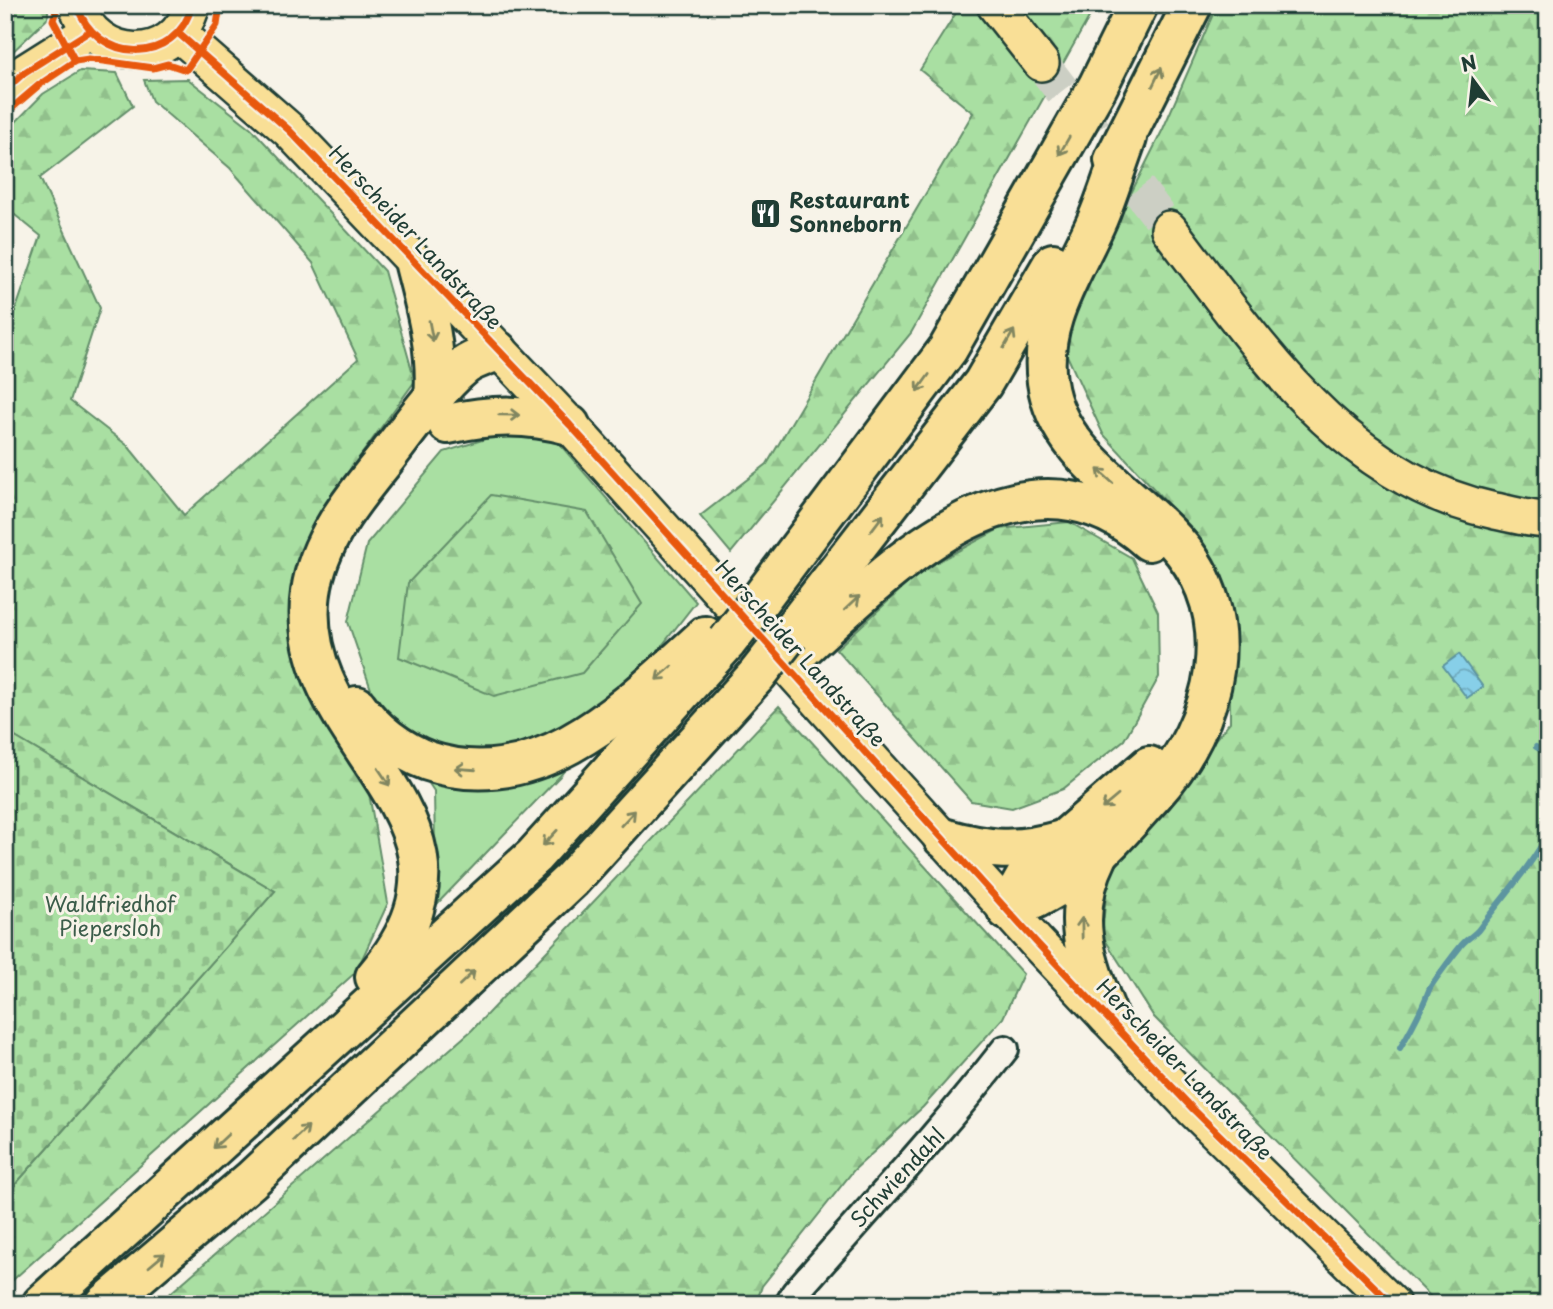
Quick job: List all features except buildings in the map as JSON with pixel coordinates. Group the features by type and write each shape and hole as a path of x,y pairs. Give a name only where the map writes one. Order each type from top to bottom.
{"highway":[{"path":"42,1304 534,856 721,635 784,568 870,458 948,349 1098,86 1138,5"},
{"path":"105,1304 251,1180 571,880 795,641 983,383 1127,138 1192,5"},
{"path":"1007,910 1030,869 1082,847 1164,783 1191,747 1212,693 1217,662 1217,635 1212,614 1191,562 1174,540 1091,464 1074,444 1054,407 1047,385 1047,334 1058,300 1098,219 1127,138"},
{"path":"415,265 432,333 441,412"},
{"path":"498,351 465,366 441,412 362,518 336,567 327,622 331,649 339,672 365,718 391,741 418,757 445,767 472,770 534,761 562,750 592,733 721,635"},
{"path":"290,1078 392,957 407,933 416,905 416,849 408,822 394,792 340,714 315,660 310,630 311,593 330,537 349,505 441,412 535,416 570,425"},
{"path":"795,641 927,541 982,512 1029,500 1056,500 1087,505 1138,530 1173,568 1192,608 1198,652 1193,692 1184,719 1158,757 1082,847 994,850 943,838"},
{"path":"1082,847 1087,878 1080,929 1086,963 1108,1016"}],"main road":[{"path":"995,5 1041,63"},
{"path":"5,90 83,18 108,45 128,51 157,47 185,19"},
{"name":"Herscheider Landstraße","path":"185,19 415,265 570,425 1007,910 1194,1110 1392,1304"},
{"path":"1169,229 1290,385 1358,447 1379,463 1429,490 1463,504 1548,520"}],"street":[{"name":"Schwiendahl","path":"789,1304 795,1293 885,1191 948,1124 1005,1049"}],"green space":[{"path":"5,5 48,5 48,18 5,59"},
{"path":"961,5 1096,5 911,333 731,553 700,516 767,464 973,113 920,70"},
{"path":"1217,5 1548,5 1548,1304 1438,1304 1154,1017 1102,935 1109,865 1230,722 1230,605 1191,529 1103,434 1059,338 1163,129"},
{"path":"80,71 117,73 133,106 40,178 100,308 70,401 128,446 184,515 358,359 313,263 230,168 152,101 144,80 188,79 251,128 384,271 415,381 321,510 290,623 319,711 369,793 388,903 356,972 5,1287 5,1196 275,891 5,731 5,341 41,236 5,207 5,133 43,94"},
{"path":"501,434 557,441 696,602 560,776 436,905 434,791 376,704 348,622 367,544 444,452"},
{"path":"491,495 587,512 642,604 582,673 494,696 399,657 408,583"},
{"path":"1069,522 1132,558 1158,612 1159,677 1124,740 1063,789 1012,808 971,801 836,649 922,570 999,529"},
{"path":"779,706 1023,974 1003,1018 923,1107 854,1170 762,1286 756,1304 158,1304 472,1030"},
{"name":"Waldfriedhof Piepersloh","path":"5,731 275,891 5,1196"}],"water":[{"path":"1459,654 1483,687 1467,698 1443,666"}],"waterway":[{"path":"1536,747 1548,754"},
{"path":"1400,1048 1434,982 1462,944 1477,931 1515,883 1548,834"}],"tunnel":[{"path":"1041,63 1169,229"}],"cycle path":[{"path":"58,5 53,20 75,61 89,59 153,68 168,64 186,70 217,25 220,5"},
{"path":"77,5 86,24 100,39 117,47 135,50 153,48 170,39 183,25 192,5"},
{"path":"5,90 25,72 90,31"},
{"path":"178,33 289,130 570,425 1036,942 1194,1110 1392,1304"},
{"path":"5,114 39,85 75,61"}],"place":[{"name":"Restaurant Sonneborn","path":"766,213"}]}
